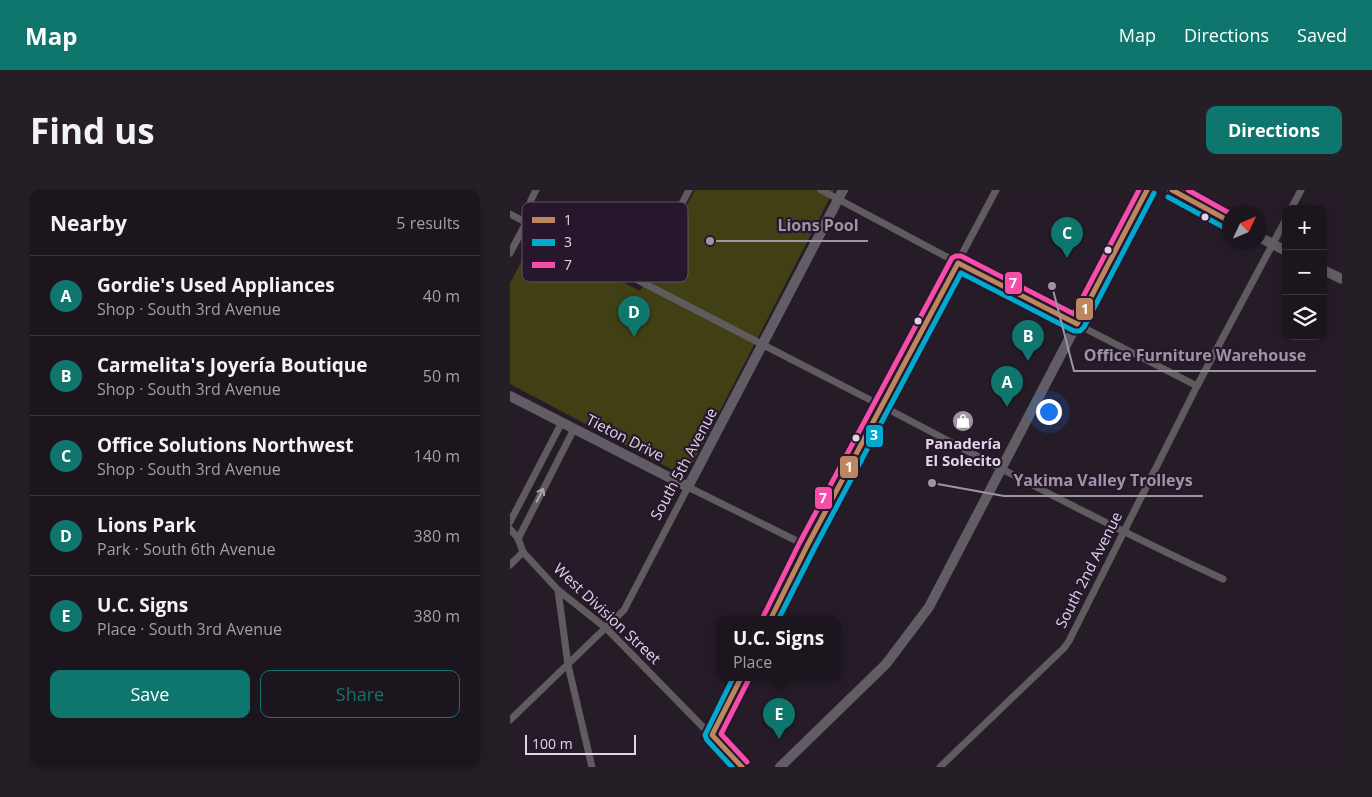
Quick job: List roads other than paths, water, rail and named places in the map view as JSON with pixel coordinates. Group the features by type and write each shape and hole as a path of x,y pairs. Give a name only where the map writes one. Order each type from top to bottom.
{"street":[{"path":"531,202 536,190"},
{"path":"683,202 689,190"},
{"path":"821,190 840,194 958,263 1197,386"},
{"path":"772,616 807,546 996,190"},
{"path":"780,767 886,664 929,607 1147,190"},
{"path":"1172,190 1222,217"},
{"path":"1293,205 1301,190"},
{"name":"South 5th Avenue","path":"510,720 607,629 624,610 840,194"},
{"path":"510,214 522,221"},
{"name":"South 2nd Avenue","path":"940,767 1064,648 1197,386 1282,227"},
{"path":"510,253 522,230"},
{"path":"1267,241 1284,250"},
{"path":"1327,272 1342,279"},
{"path":"644,282 1002,470 1124,532 1223,579"},
{"name":"Tieton Drive","path":"510,396 807,546"},
{"path":"510,522 562,422"},
{"path":"518,539 574,429"},
{"name":"West Division Street","path":"510,529 518,539 523,552 558,590 607,629 742,767"},
{"path":"510,565 523,552"},
{"path":"558,590 568,665 592,767"},
{"path":"712,735 739,681"}],"place":[{"name":"Lions Pool","path":"710,241"},
{"name":"Office Solutions Northwest","path":"1067,258"},
{"name":"Office Furniture Warehouse","path":"1052,286"},
{"name":"Lions Park","path":"634,337"},
{"name":"Carmelita's Joyería Boutique","path":"1028,361"},
{"name":"Gordie's Used Appliances","path":"1007,407"},
{"name":"Panadería El Solecito","path":"963,421"},
{"name":"Yakima Valley Trolleys","path":"932,483"},
{"name":"U.C. Signs","path":"779,739"}]}
